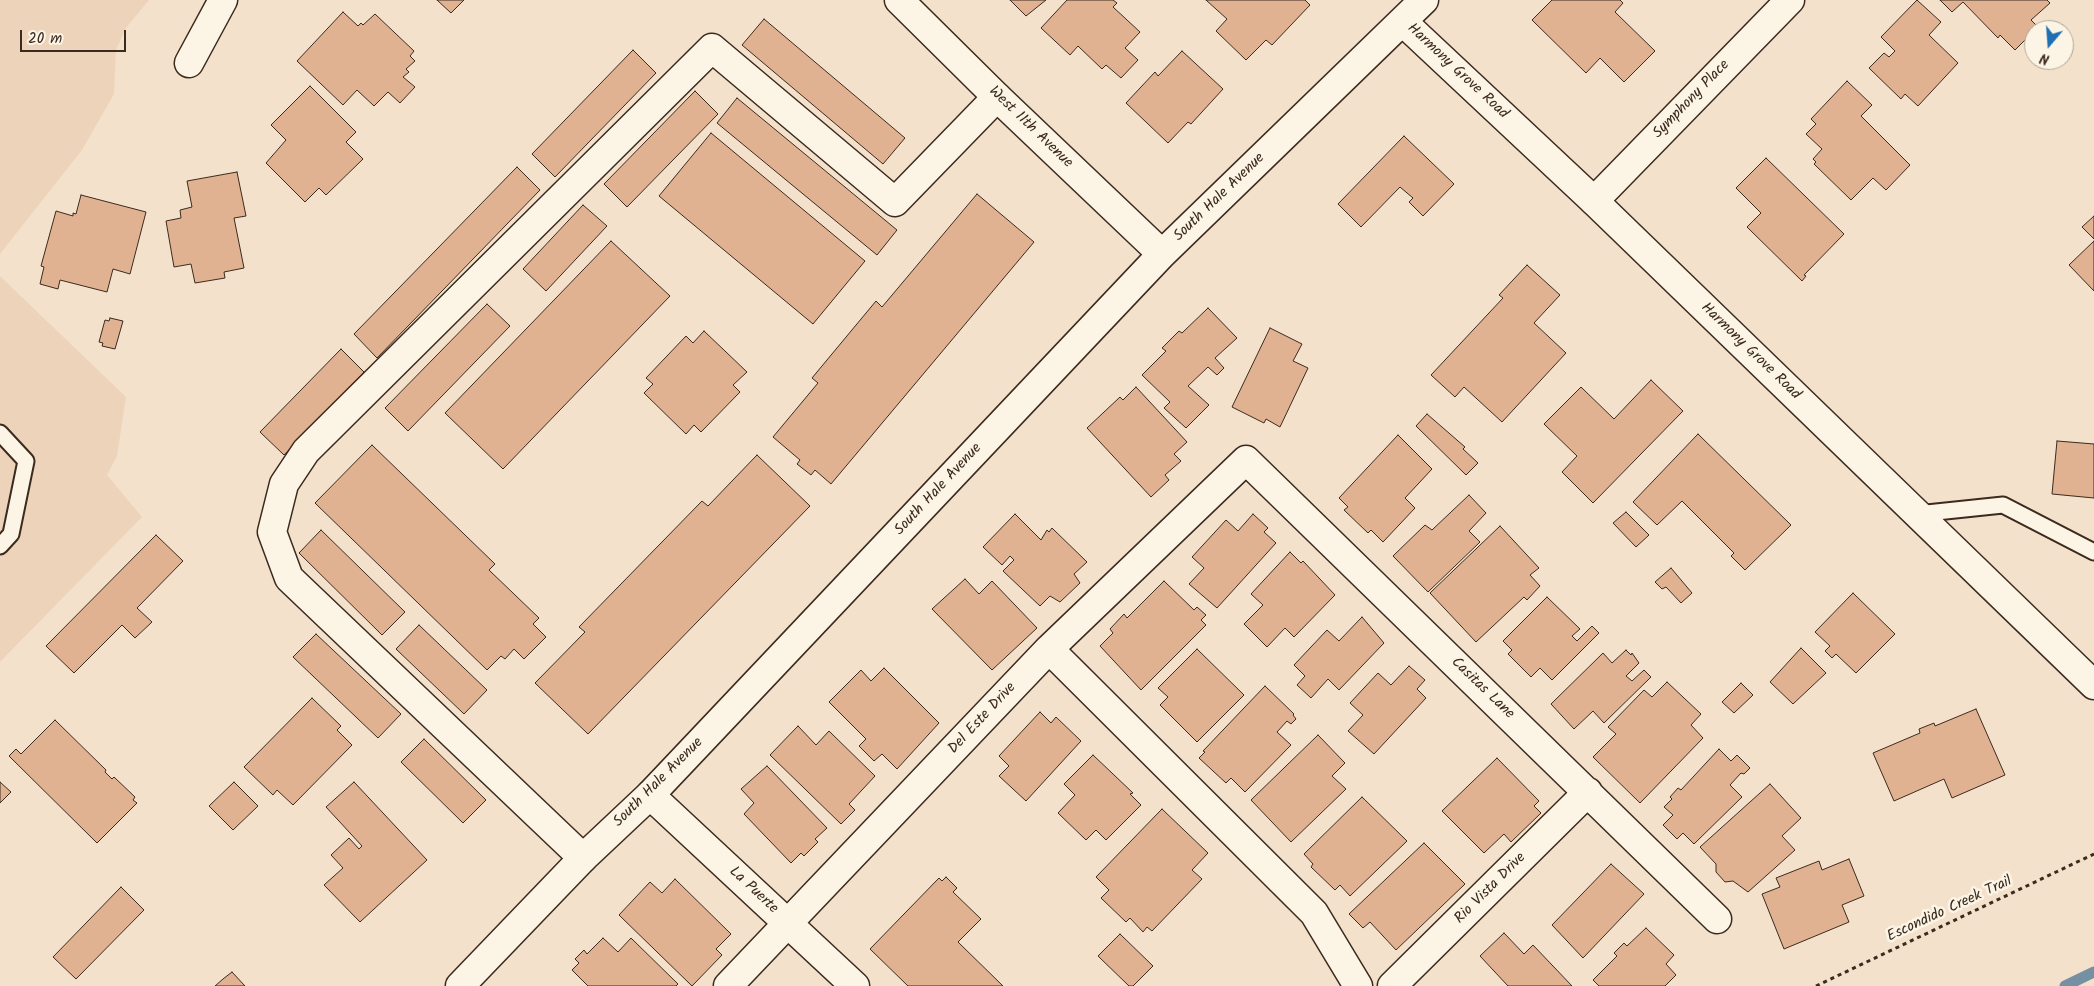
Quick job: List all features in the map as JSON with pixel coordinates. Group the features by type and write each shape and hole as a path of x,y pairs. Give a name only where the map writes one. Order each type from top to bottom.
{"street":[{"path":"189,64 223,0"},
{"name":"West 11th Avenue","path":"900,0 997,97 1162,254"},
{"name":"South Hale Avenue","path":"460,986 584,858 650,795 1162,254 1424,0"},
{"name":"Symphony Place","path":"1594,201 1790,0"},
{"name":"Harmony Grove Road","path":"1403,22 1594,201 2094,686"},
{"path":"584,858 289,578 272,532 284,484 306,451 712,48 895,202 997,97"},
{"name":"Del Este Drive","path":"728,986 1049,650 1246,460"},
{"name":"Casitas Lane","path":"1246,460 1718,919"},
{"path":"1049,650 1314,913 1358,986"},
{"name":"Rio Vista Drive","path":"1392,986 1588,792"},
{"name":"La Puerte","path":"650,795 855,986"}],"lane":[{"path":"0,433 26,462 11,534 0,546"},
{"path":"1917,514 2003,505 2094,552"}],"path":[{"name":"Escondido Creek Trail","path":"1816,986 2094,854"}],"shaded area":[{"path":"0,0 149,0 126,28 116,50 114,94 82,150 0,254"},
{"path":"0,276 126,397 117,456 107,475 142,517 0,662"}],"building":[{"path":"437,0 464,0 451,13"},
{"path":"1010,0 1046,0 1026,16"},
{"path":"1067,0 1113,0 1117,3 1113,7 1140,32 1125,48 1138,60 1121,78 1106,65 1102,69 1078,46 1070,55 1041,28"},
{"path":"1206,0 1305,0 1310,5 1272,45 1266,40 1246,60 1216,31 1227,19"},
{"path":"1552,0 1620,0 1623,3 1615,12 1655,51 1624,82 1600,58 1586,73 1532,20"},
{"path":"1917,0 1941,22 1929,35 1958,63 1918,106 1905,94 1901,99 1869,68 1884,53 1889,57 1895,51 1881,37"},
{"path":"1940,0 2047,0 2050,3 2031,20 2024,20 2024,41 2015,50 2000,35 1998,38 1963,2 1952,12"},
{"path":"343,12 358,26 361,23 363,25 375,14 414,51 410,56 415,61 406,69 409,72 403,77 415,87 400,103 388,92 374,106 357,90 343,105 297,61"},
{"path":"764,19 905,138 883,164 742,45"},
{"path":"633,50 656,73 555,177 532,154"},
{"path":"1182,51 1223,89 1191,124 1188,122 1168,143 1126,103 1155,72 1158,76"},
{"path":"1847,81 1872,105 1861,116 1910,165 1886,190 1873,178 1851,200 1814,164 1816,162 1813,159 1822,149 1806,134 1816,124 1811,119"},
{"path":"310,86 356,132 346,142 363,159 326,195 319,188 305,202 266,163 286,140 271,125"},
{"path":"695,91 718,114 627,207 604,184"},
{"path":"737,98 897,230 877,255 717,123"},
{"path":"711,133 865,261 813,324 659,196"},
{"path":"1404,136 1454,184 1423,216 1409,202 1413,198 1400,187 1361,227 1338,204"},
{"path":"1766,158 1844,234 1804,275 1806,276 1802,281 1747,227 1761,213 1736,188"},
{"path":"517,167 540,190 377,358 354,334"},
{"path":"237,172 246,216 234,218 244,268 224,272 225,278 195,283 191,264 174,267 166,221 181,218 180,210 192,207 187,181"},
{"path":"977,194 1034,242 831,484 815,470 811,475 797,464 800,460 773,437 818,383 812,378 876,301 882,307"},
{"path":"81,195 146,212 130,274 113,269 107,292 60,280 58,289 40,284 44,267 41,266 56,211 73,216 73,213 76,214"},
{"path":"583,205 607,226 546,291 523,269"},
{"path":"2094,216 2094,239 2082,227"},
{"path":"611,241 670,296 503,469 445,413"},
{"path":"2094,241 2094,291 2069,265"},
{"path":"1527,265 1560,295 1534,323 1566,353 1502,422 1464,387 1455,397 1431,375 1503,298 1499,295"},
{"path":"487,304 510,326 408,431 385,408"},
{"path":"1208,308 1237,338 1215,358 1224,368 1217,375 1208,367 1188,386 1209,405 1186,428 1164,408 1170,402 1142,375 1166,351 1162,348 1179,331 1182,333"},
{"path":"110,318 123,321 115,349 102,346 103,343 99,342 105,320 109,321"},
{"path":"1270,328 1302,344 1293,361 1308,368 1280,427 1266,419 1264,423 1232,407"},
{"path":"704,331 747,372 733,385 740,392 701,432 694,425 686,434 644,393 653,384 646,378 686,336 693,343"},
{"path":"341,349 364,372 284,455 260,432"},
{"path":"1651,380 1683,411 1593,503 1562,472 1577,456 1544,424 1581,387 1614,419"},
{"path":"1136,387 1187,442 1174,454 1181,461 1165,475 1169,480 1151,497 1087,428 1120,397 1123,400"},
{"path":"1427,414 1465,447 1463,449 1478,463 1466,475 1416,426"},
{"path":"1698,434 1791,525 1745,570 1731,556 1734,553 1682,501 1657,525 1633,502"},
{"path":"1398,435 1432,469 1405,498 1415,508 1383,542 1371,530 1368,533 1344,510 1348,507 1339,498"},
{"path":"2057,441 2094,444 2094,498 2052,494"},
{"path":"372,445 495,564 489,570 539,618 533,624 546,637 524,659 514,649 505,659 501,656 487,670 315,503"},
{"path":"757,455 810,506 588,734 535,683 585,632 579,627 702,501 708,506"},
{"path":"1469,495 1486,513 1469,531 1480,542 1428,592 1393,556 1425,525 1432,530"},
{"path":"1626,512 1649,535 1636,547 1613,523"},
{"path":"1015,514 1041,540 1047,530 1049,532 1052,528 1087,562 1074,574 1080,583 1060,602 1050,596 1040,606 1003,571 1014,560 1010,556 1002,565 983,547"},
{"path":"1253,514 1268,528 1264,532 1276,543 1217,608 1189,584 1204,568 1192,557 1226,520 1238,531"},
{"path":"1500,526 1539,568 1530,575 1540,586 1527,600 1524,597 1476,642 1430,593"},
{"path":"321,530 405,612 382,635 299,553"},
{"path":"156,535 183,561 137,608 152,622 135,638 122,625 74,673 46,646"},
{"path":"1290,552 1301,563 1303,561 1335,595 1294,637 1285,628 1267,647 1244,624 1263,605 1251,594"},
{"path":"1671,568 1692,593 1681,603 1666,587 1662,589 1655,582"},
{"path":"965,579 979,594 992,581 1037,628 992,670 932,609"},
{"path":"1164,581 1194,610 1197,607 1206,615 1201,620 1206,625 1141,690 1100,646 1113,633 1110,629 1124,614 1127,618"},
{"path":"1853,593 1895,634 1856,673 1836,654 1832,658 1825,651 1830,646 1815,632"},
{"path":"1547,597 1580,629 1572,636 1577,641 1592,626 1599,633 1552,680 1540,668 1531,677 1508,654 1512,650 1503,641"},
{"path":"1362,617 1384,643 1339,690 1328,679 1311,698 1297,685 1305,676 1294,665 1327,630 1339,641"},
{"path":"419,625 487,690 464,714 396,649"},
{"path":"316,634 401,714 378,738 293,657"},
{"path":"1801,648 1826,673 1793,704 1770,682"},
{"path":"1197,649 1244,695 1197,742 1160,705 1168,697 1158,688"},
{"path":"1626,650 1631,655 1632,653 1639,663 1626,676 1632,681 1644,670 1651,677 1604,723 1593,711 1574,729 1551,704 1603,653 1612,663"},
{"path":"1409,666 1425,680 1417,689 1426,698 1374,754 1348,731 1363,715 1350,703 1378,673 1391,685"},
{"path":"884,668 939,723 897,769 882,754 874,761 859,746 866,739 829,702 861,670 871,681"},
{"path":"1667,682 1701,714 1691,725 1703,738 1640,803 1593,757 1616,734 1608,727 1644,690 1652,697"},
{"path":"1741,683 1753,695 1734,713 1722,702"},
{"path":"1265,686 1294,714 1296,719 1291,724 1287,721 1277,732 1291,745 1245,792 1231,778 1226,783 1199,758 1205,752 1203,751"},
{"path":"312,698 341,726 337,730 352,745 293,805 277,790 273,795 244,767"},
{"path":"1976,709 2005,775 1952,798 1944,779 1894,801 1873,753 1920,733 1919,729 1934,723 1935,726"},
{"path":"1040,712 1051,723 1056,717 1081,741 1026,801 999,776 1009,766 999,756"},
{"path":"55,720 106,770 105,772 112,779 114,777 135,797 133,800 137,803 97,843 9,756 16,749 21,754"},
{"path":"798,726 816,745 829,731 875,776 849,804 855,810 841,824 770,755"},
{"path":"1318,735 1345,763 1332,776 1346,789 1291,842 1251,800"},
{"path":"424,739 486,800 463,823 401,762"},
{"path":"1719,749 1731,761 1737,755 1750,768 1744,774 1741,773 1730,785 1742,797 1694,844 1683,833 1677,839 1663,825 1673,815 1664,807 1672,799 1670,797 1678,788 1681,790"},
{"path":"1093,755 1133,793 1130,794 1141,805 1106,840 1096,830 1086,840 1058,813 1075,795 1064,784"},
{"path":"1497,758 1539,801 1534,806 1541,813 1511,842 1504,834 1484,853 1442,811"},
{"path":"767,766 827,828 815,839 818,842 804,856 801,853 791,863 744,814 754,803 741,789"},
{"path":"0,782 11,792 0,803"},
{"path":"234,782 258,806 233,830 209,806"},
{"path":"354,782 427,860 360,922 324,885 343,868 331,855 349,838 359,849 362,846 326,807"},
{"path":"1770,784 1801,818 1782,836 1795,850 1748,892 1733,881 1725,882 1716,872 1716,864 1700,847"},
{"path":"1362,797 1407,841 1350,896 1340,885 1335,890 1311,867 1313,864 1304,854"},
{"path":"1162,809 1208,853 1192,870 1202,879 1152,931 1147,927 1143,932 1130,918 1126,922 1101,898 1109,890 1096,877"},
{"path":"1424,843 1465,884 1396,950 1370,922 1363,928 1349,914"},
{"path":"1849,859 1864,896 1842,905 1849,922 1784,949 1762,894 1780,887 1776,878 1819,861 1822,870"},
{"path":"1611,864 1644,894 1583,958 1552,925"},
{"path":"946,877 957,888 953,892 981,919 958,942 1003,986 908,986 870,949 939,878 942,881"},
{"path":"675,879 731,934 716,949 722,955 692,986 619,915 650,882 662,893"},
{"path":"121,887 144,910 76,979 53,957"},
{"path":"1646,928 1674,955 1666,964 1676,975 1665,986 1599,986 1593,980 1617,956 1614,953 1624,943 1627,946"},
{"path":"1504,933 1524,954 1533,945 1572,986 1508,986 1480,956"},
{"path":"1120,934 1153,966 1133,986 1129,986 1098,956"},
{"path":"603,938 618,952 631,938 678,984 676,986 588,986 572,970 579,963 575,959 584,950 587,954"},
{"path":"232,972 245,986 215,986 223,979"}],"waterway":[{"path":"2065,986 2094,972"}]}
